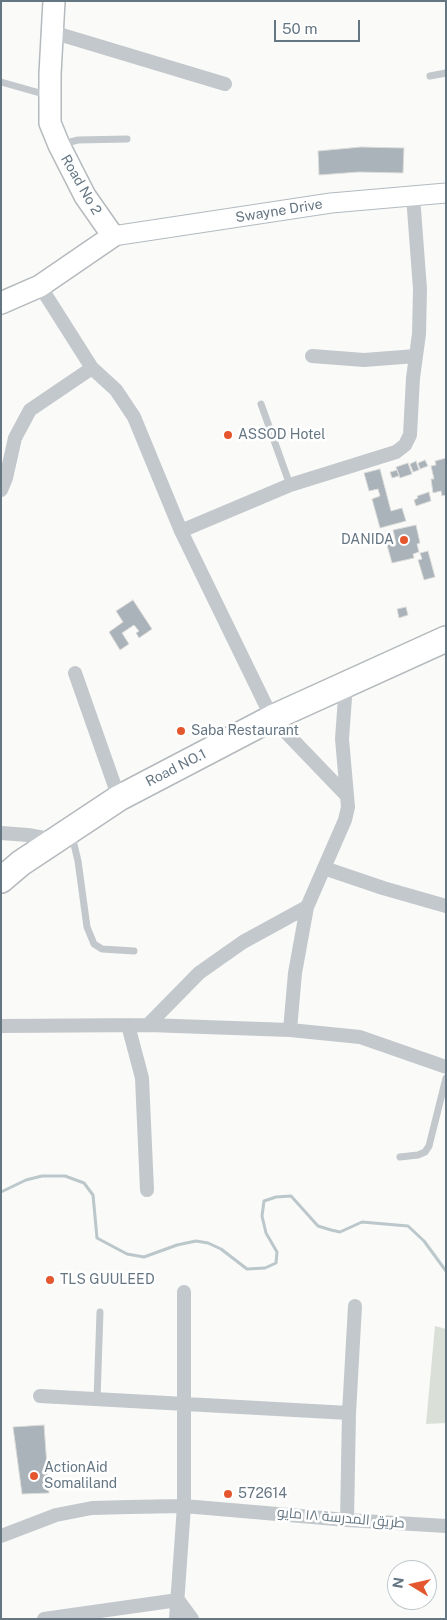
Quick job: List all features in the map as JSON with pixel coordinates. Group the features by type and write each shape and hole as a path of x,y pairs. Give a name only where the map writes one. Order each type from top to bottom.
{"highway":[{"name":"Road NO.1","path":"1,880 21,863 119,798 272,718 446,640"}],"main road":[{"name":"Road No 2","path":"54,1 50,123 85,196 113,236"},
{"name":"Swayne Drive","path":"113,236 331,203 446,193"},
{"path":"1,303 40,286 113,236"}],"street":[{"path":"52,32 225,84"},
{"path":"181,531 290,485 396,452 404,445 410,435 419,334 420,289 413,196"},
{"path":"40,286 92,368 116,390 134,417 181,531 272,718 346,796"},
{"path":"312,356 364,360 416,356"},
{"path":"1,490 6,478 15,438 30,410 92,368"},
{"path":"75,673 119,798"},
{"path":"290,1030 295,973 307,907 345,820 348,807 342,739 346,684"},
{"path":"1,833 63,835"},
{"path":"324,868 383,888 446,906"},
{"path":"148,1025 199,973 243,942 307,907"},
{"path":"128,1025 142,1078 147,1190"},
{"path":"1,1026 148,1025 290,1030 360,1038 446,1067"},
{"path":"176,1619 184,1506 184,1292"},
{"path":"347,1520 349,1412 355,1306"},
{"path":"40,1396 349,1412"},
{"name":"طريق المدرسة ١٨ مايو","path":"1,1536 56,1515 92,1508 184,1506 347,1520 446,1526"},
{"path":"44,1619 178,1600"},
{"path":"178,1600 192,1619"}],"lane":[{"path":"430,76 446,73"},
{"path":"1,82 50,96"},
{"path":"59,145 78,140 127,139"},
{"path":"261,404 290,485"},
{"path":"63,835 78,861 86,927 94,944 102,949 134,950"},
{"path":"400,1157 418,1155 425,1152 429,1146 446,1078"},
{"path":"96,1399 100,1312"}],"shaded area":[{"path":"435,1326 446,1329 446,1423 426,1424"}],"building":[{"path":"361,147 404,148 403,173 359,172 319,175 318,151"},
{"path":"446,458 446,495 442,496 441,491 433,493 431,479 434,479 431,466 436,465 435,461"},
{"path":"425,460 428,466 420,469 418,463"},
{"path":"416,461 419,470 413,472 410,464"},
{"path":"408,463 412,474 400,478 396,467"},
{"path":"380,469 391,511 402,508 406,521 380,528 372,499 380,496 378,489 369,491 364,473"},
{"path":"397,470 399,476 392,478 390,472"},
{"path":"429,492 431,501 416,506 414,500 418,498 417,496"},
{"path":"416,525 420,543 417,544 419,552 413,554 414,558 392,563 387,545 396,543 393,530"},
{"path":"428,551 435,577 424,580 418,560 422,559 420,553"},
{"path":"133,600 152,629 139,638 136,633 139,631 134,625 122,633 129,644 120,650 109,632 123,622 116,611"},
{"path":"406,607 408,615 399,618 397,609"},
{"name":"ActionAid Somaliland","path":"44,1425 49,1493 22,1494 13,1427"}],"waterway":[{"path":"1,1192 26,1180 42,1176 65,1176 84,1183 93,1195 97,1238 127,1254 144,1257 177,1245 196,1241 208,1243 221,1249 247,1269 265,1268 276,1263 277,1252 266,1233 262,1216 264,1201 276,1197 291,1196 318,1226 331,1230 340,1232 362,1222 408,1226 424,1241 446,1271"}],"place":[{"name":"ASSOD Hotel","path":"228,435"},
{"name":"DANIDA","path":"404,540"},
{"name":"Saba Restaurant","path":"181,731"},
{"name":"TLS GUULEED","path":"50,1280"},
{"name":"ActionAid Somaliland","path":"34,1476"},
{"name":"572614","path":"228,1494"}]}
